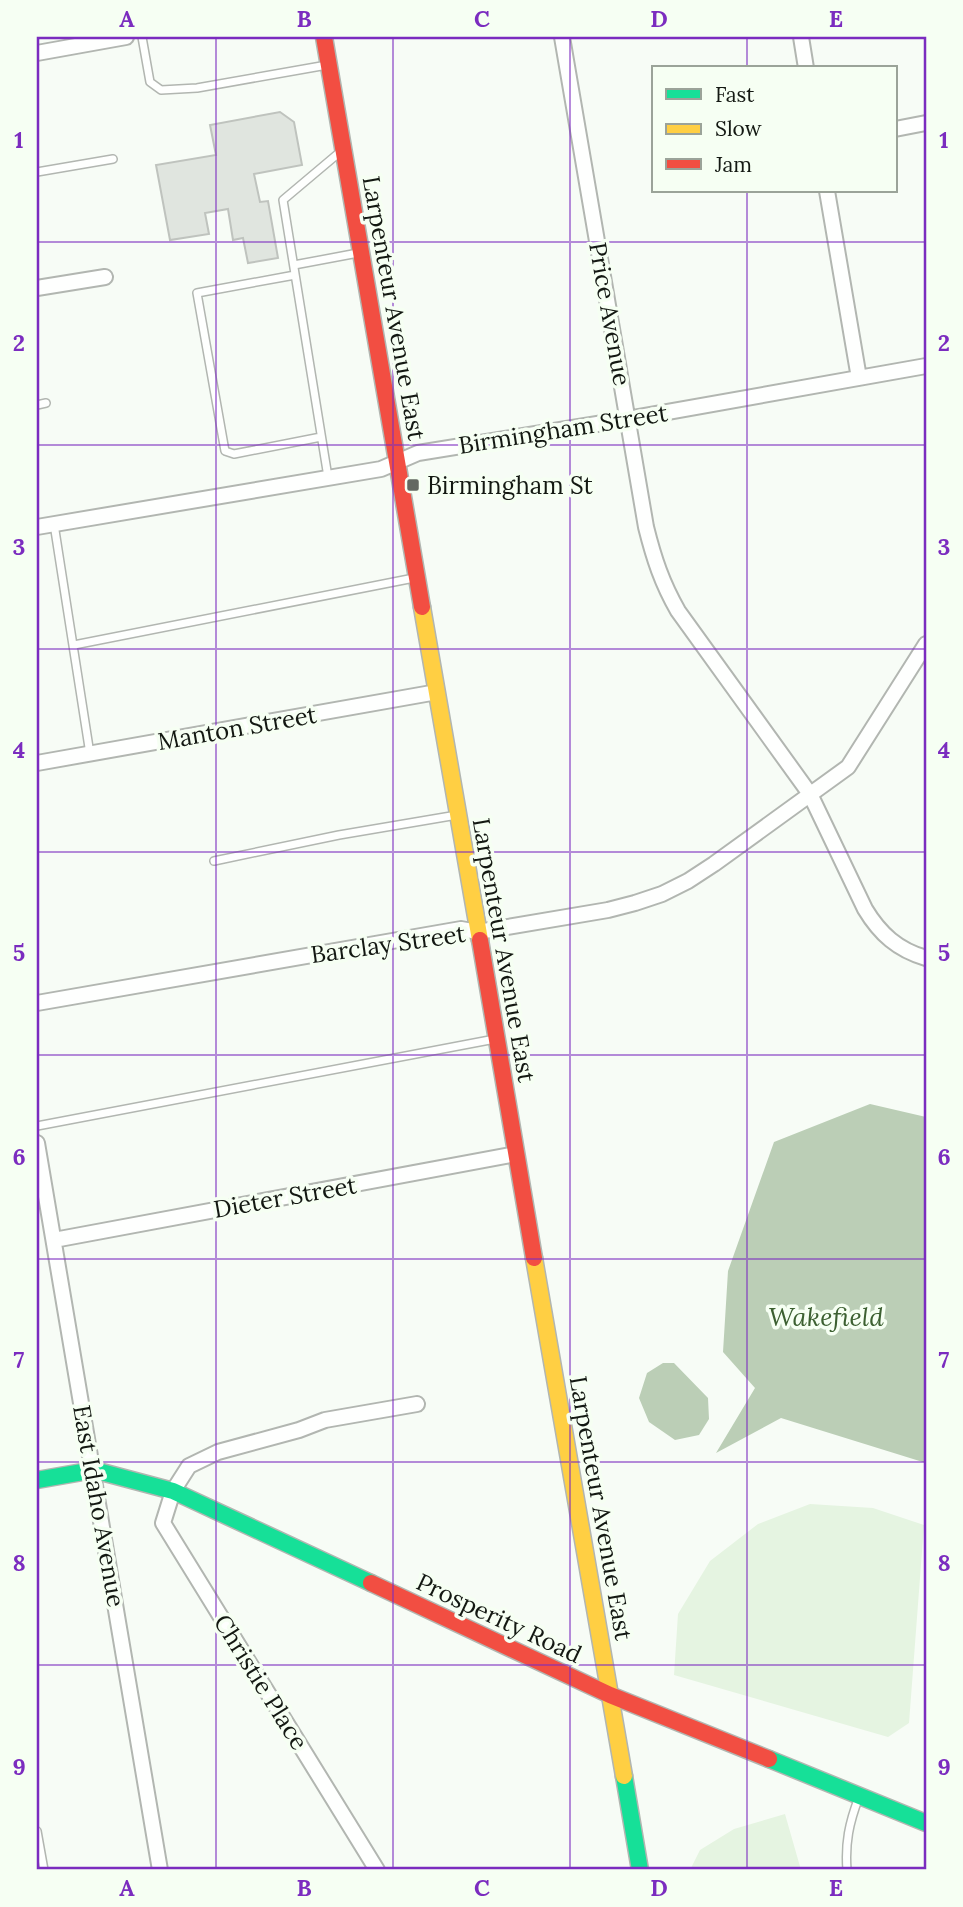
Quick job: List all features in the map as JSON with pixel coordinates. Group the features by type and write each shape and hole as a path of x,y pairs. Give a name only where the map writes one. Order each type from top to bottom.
{"street":[{"path":"37,52 126,37"},
{"name":"Larpenteur Avenue East","path":"324,37 640,1870"},
{"name":"Price Avenue","path":"562,37 646,527 664,586 678,611 810,794 874,924 899,947 926,958"},
{"path":"801,37 806,66"},
{"path":"897,128 926,123"},
{"path":"827,192 859,378"},
{"path":"37,288 105,276"},
{"name":"Birmingham Street","path":"37,527 382,469 418,453 926,366"},
{"name":"Barclay Street","path":"37,1003 460,929 478,932 608,910 662,894 714,864 848,767 926,644"},
{"name":"Manton Street","path":"37,763 437,692"},
{"name":"East Idaho Avenue","path":"37,1143 38,1163 94,1470 160,1870"},
{"name":"Dieter Street","path":"54,1240 516,1154"},
{"path":"173,1491 189,1466 218,1452 299,1430 325,1420 417,1404"},
{"path":"37,1480 94,1470"},
{"name":"Prosperity Road","path":"94,1470 173,1491 610,1695 926,1823"},
{"name":"Christie Place","path":"173,1491 163,1523 377,1870"}],"lane":[{"path":"142,37 150,82 161,90 197,88 330,65"},
{"path":"328,478 283,200 344,149"},
{"path":"37,172 113,159"},
{"path":"294,265 362,252"},
{"path":"295,275 197,293 225,451 234,454 321,437"},
{"path":"37,405 46,403"},
{"path":"54,524 90,754"},
{"path":"74,645 418,577"},
{"path":"214,861 340,835 458,815"},
{"path":"37,1126 496,1038"},
{"path":"847,1870 849,1821 860,1797"},
{"path":"37,1831 44,1870"}],"shaded area":[{"path":"810,1504 873,1508 924,1525 909,1723 888,1737 674,1675 678,1614 710,1561 758,1524"},
{"path":"785,1814 801,1870 690,1870 700,1850 734,1829"}],"water":[{"name":"Wakefield","path":"870,1104 926,1117 926,1463 781,1418 716,1453 755,1388 723,1352 728,1271 774,1142"},
{"path":"663,1363 674,1363 708,1398 709,1419 699,1435 675,1440 649,1422 639,1398 647,1373"}],"building":[{"path":"280,112 294,122 302,165 254,174 260,202 268,201 278,258 248,263 243,238 233,240 228,209 205,213 209,234 170,240 156,165 216,155 210,125"}],"traffic: fast":[{"path":"37,1480 94,1470 173,1491 371,1583"},
{"path":"769,1759 926,1823"},
{"path":"624,1776 640,1870"}],"traffic: slow":[{"path":"422,607 480,940"},
{"path":"534,1258 624,1776"}],"traffic: jam":[{"path":"324,37 422,607"},
{"path":"480,940 534,1258"},
{"path":"371,1583 610,1695 769,1759"}],"place":[{"name":"Birmingham St","path":"413,485"}]}
